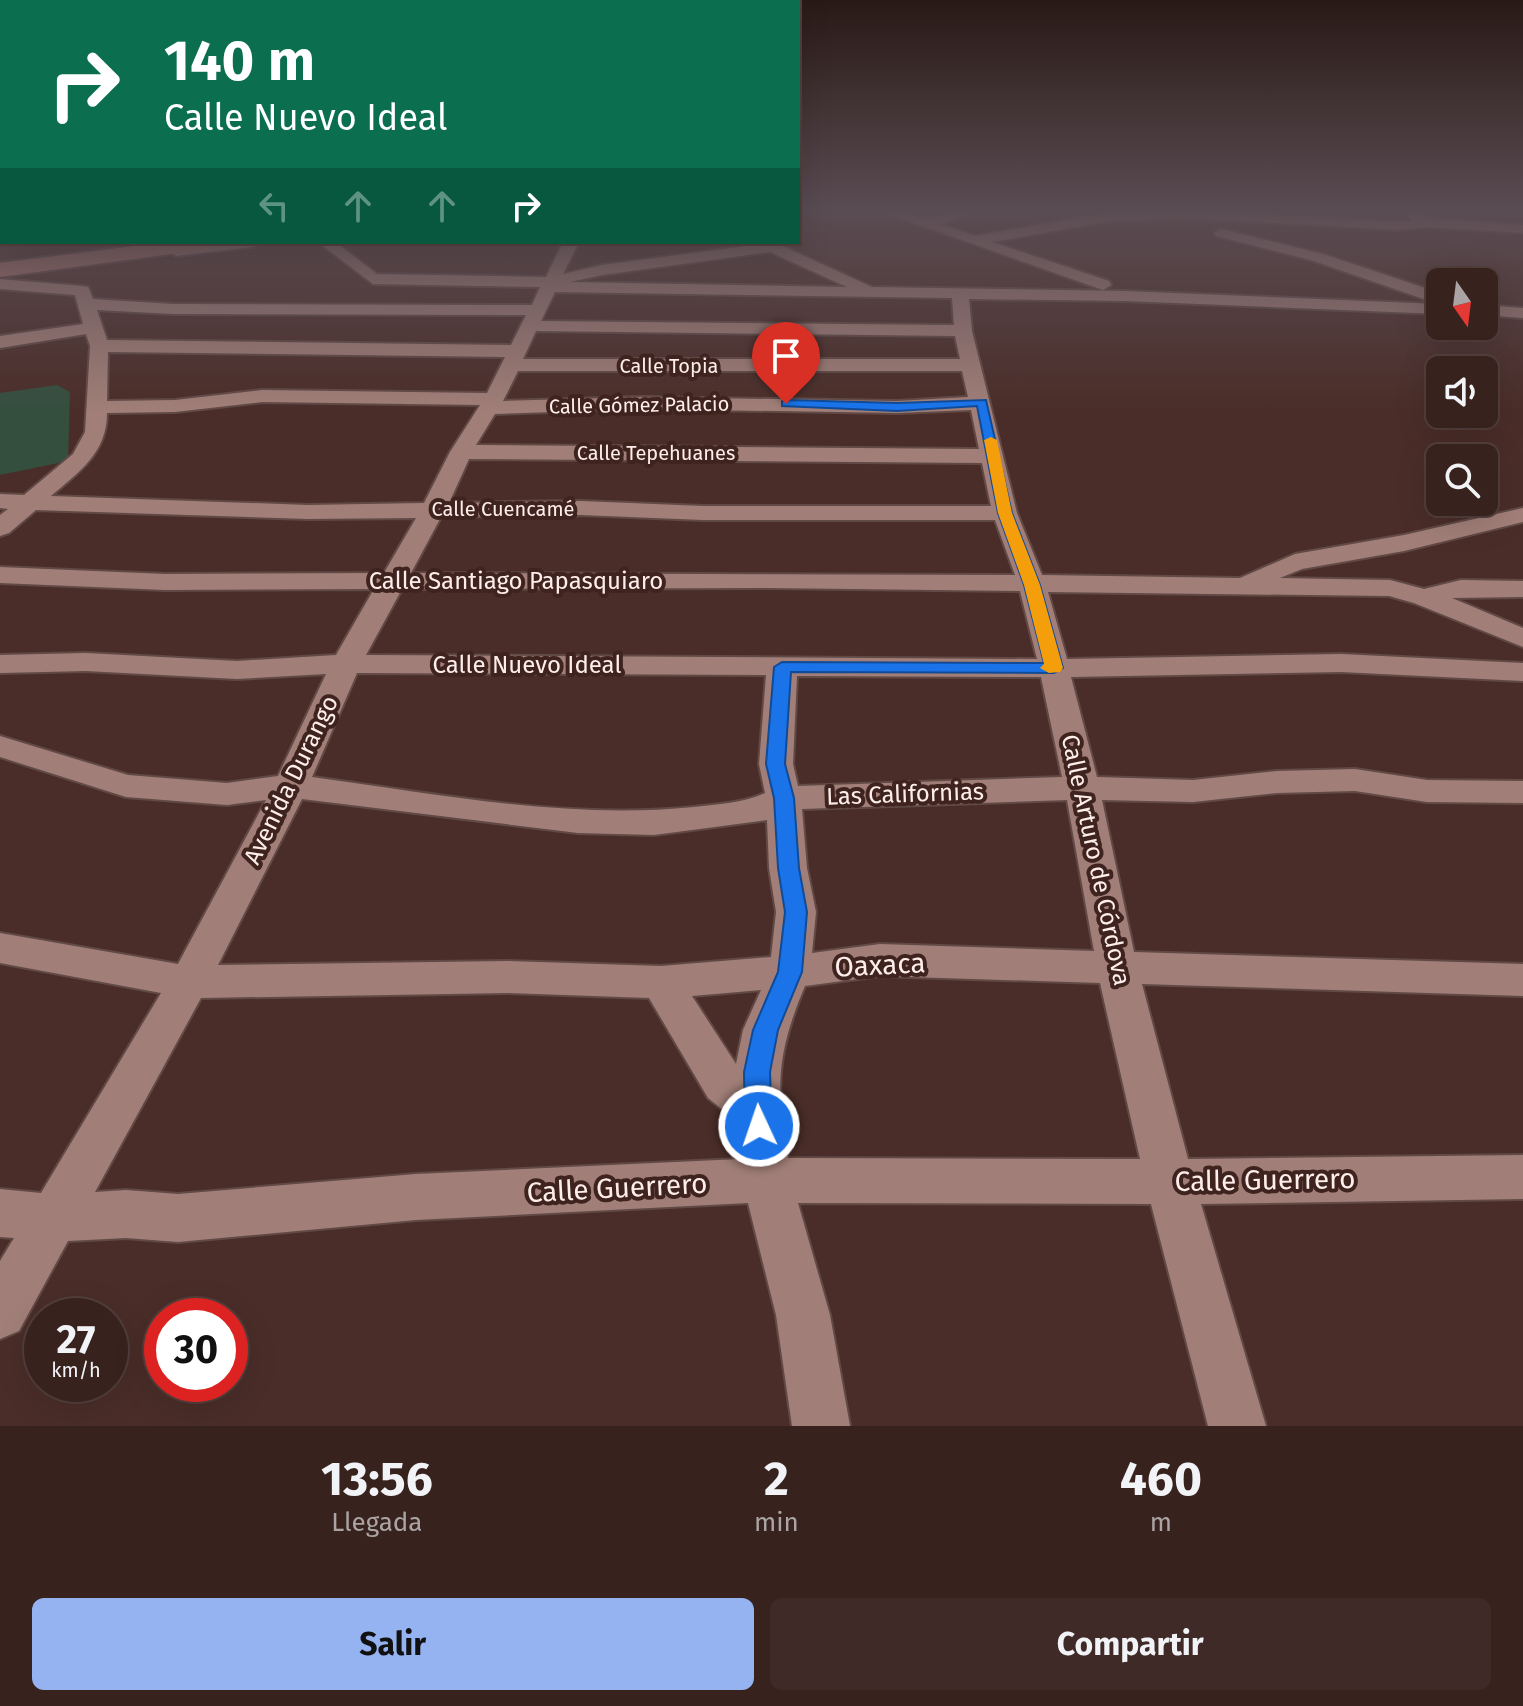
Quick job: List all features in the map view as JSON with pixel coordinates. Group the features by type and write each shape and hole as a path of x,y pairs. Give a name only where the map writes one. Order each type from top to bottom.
{"street":[{"path":"368,310 403,293 403,289 382,279"},
{"path":"382,279 532,320 874,293"},
{"name":"Avenida Durango","path":"0,1312 189,982 291,786 346,664 434,508 461,452 491,403 553,279"},
{"path":"532,320 598,279"},
{"path":"842,279 965,330"},
{"path":"1086,279 1125,296"},
{"path":"1378,279 1426,294"},
{"path":"0,284 82,291 96,337 99,399 96,432 82,458 0,528"},
{"path":"85,304 146,309 368,310 532,320 965,330 1125,296 1426,308"},
{"path":"166,348 167,339 178,327 213,309"},
{"path":"1498,311 1523,313"},
{"path":"1498,317 1523,333"},
{"name":"Calle Topia","path":"0,342 96,337 166,348 532,320 965,330"},
{"name":"Calle Arturo de Córdova","path":"965,330 1005,513 1032,585 1054,668 1082,788 1117,967 1170,1182 1237,1426"},
{"name":"Calle Gómez Palacio","path":"99,399 175,406 262,396 491,403 897,407 982,403"},
{"name":"Calle Tepehuanes","path":"461,452 956,454 994,457"},
{"name":"Calle Cuencamé","path":"0,501 308,512 607,508 719,513 1005,513"},
{"path":"1238,586 1295,562 1404,543 1523,515"},
{"name":"Calle Santiago Papasquiaro","path":"0,575 165,582 768,580 1390,588 1424,597 1523,638"},
{"path":"1424,597 1461,588 1523,589"},
{"name":"Calle Nuevo Ideal","path":"0,664 86,662 237,670 346,664 1054,668 1341,663 1523,672"},
{"path":"782,667 776,764 784,798 788,868 796,912 790,972 765,1030 757,1072 756,1109 767,1180 803,1315 821,1426"},
{"name":"Las Californias","path":"0,746 126,786 227,794 291,786 504,814 654,823 755,812 784,798 1082,788 1193,791 1277,782 1355,780 1427,791 1523,792"},
{"name":"Oaxaca","path":"0,948 189,982 508,977 661,982 790,972 880,960 1523,980"},
{"path":"661,982 724,1084 756,1109"},
{"name":"Calle Guerrero","path":"0,1213 52,1218 126,1214 178,1218 416,1197 767,1180 1170,1182 1523,1177"}],"green space":[{"path":"57,385 70,392 68,461 0,475 0,393"}],"slow traffic":[{"path":"991,440 1005,513 1032,585 1054,668 1049,668"}],"route":[{"path":"759,1126 757,1072 765,1030 790,972 796,912 788,868 784,798 776,764 782,667 1054,668 1032,585 1005,513 982,403 897,407 786,404"}]}
